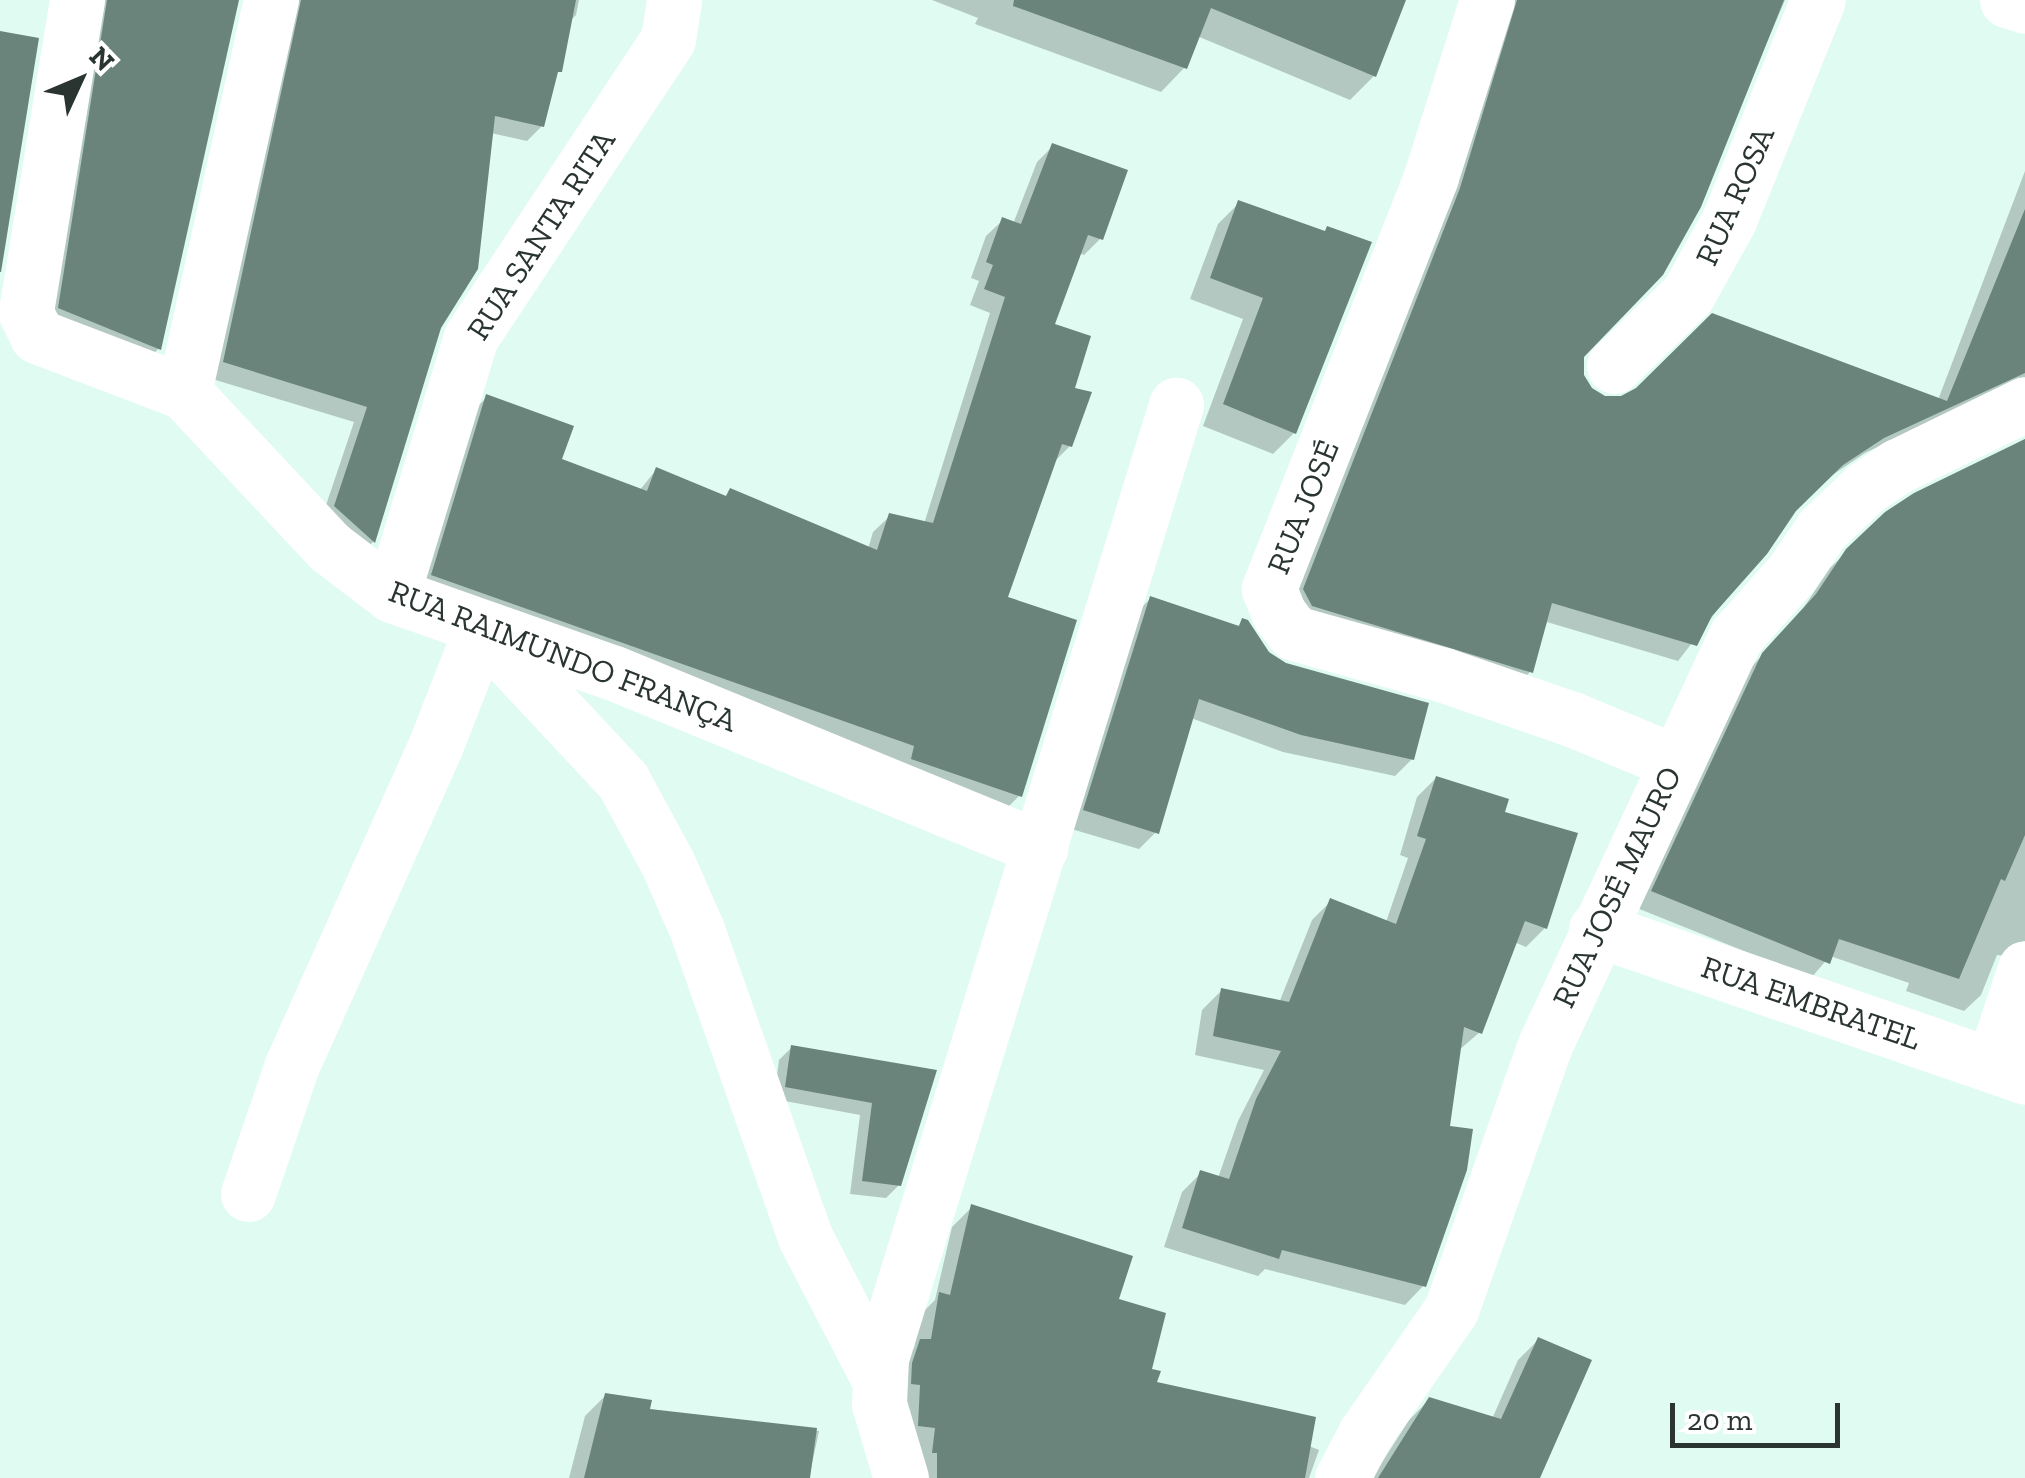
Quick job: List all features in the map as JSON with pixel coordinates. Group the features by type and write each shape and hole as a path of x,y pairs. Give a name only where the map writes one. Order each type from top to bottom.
{"street":[{"path":"76,0 27,302 28,326 58,347 184,392 271,0"},
{"name":"RUA SANTA RITA","path":"392,596 471,338 668,40 674,0"},
{"name":"RUA JOSÉ","path":"1487,0 1431,177 1269,590 1279,614 1294,633 1444,674 1572,719 1673,762"},
{"name":"RUA ROSA","path":"1614,366 1688,294 1729,220 1818,0"},
{"path":"2007,0 2025,6"},
{"name":"RUA RAIMUNDO FRANÇA","path":"184,392 329,547 392,596 614,674 1040,848"},
{"name":"RUA JOSÉ MAURO","path":"1342,1478 1364,1434 1451,1310 1544,1047 1673,762 1736,636 1792,573 1822,530 1865,488 1898,466 2025,404"},
{"path":"901,1478 879,1404 878,1378 1176,405"},
{"path":"248,1194 292,1065 434,747 481,629 622,781 668,864 697,930 806,1238 878,1378"},
{"name":"RUA EMBRATEL","path":"1596,929 2009,1071"},
{"path":"2009,1071 2025,968"}],"building":[{"path":"107,0 239,0 161,350 58,308"},
{"path":"301,0 576,0 562,72 558,72 544,127 495,116 478,269 441,328 375,543 334,506 367,407 223,362"},
{"path":"1014,0 1406,0 1376,77 1211,8 1187,69 1013,6"},
{"path":"1517,0 1784,0 1701,207 1663,275 1584,357 1584,375 1592,388 1605,396 1621,396 1636,388 1712,313 1947,401 2025,209 2025,373 1884,438 1843,465 1796,511 1767,554 1712,616 1697,646 1552,603 1533,673 1312,606 1303,589 1460,188"},
{"path":"0,31 39,38 1,272 0,272"},
{"path":"1052,143 1128,170 1103,240 1088,235 1055,324 1091,336 1075,388 1092,392 1072,447 1062,444 1008,597 1077,620 1022,797 911,759 914,746 431,575 486,394 574,426 562,459 647,491 656,467 726,496 730,488 877,550 889,513 933,523 1005,297 984,289 993,265 986,262 1002,217 1021,224"},
{"path":"1238,200 1325,231 1327,226 1372,242 1296,434 1223,404 1263,298 1210,278"},
{"path":"2025,439 2025,835 2005,881 2001,879 1959,979 1839,939 1830,964 1651,891 1762,653 1816,594 1846,549 1885,512 1914,493"},
{"path":"1150,596 1239,626 1242,618 1248,620 1269,652 1286,663 1429,703 1414,760 1301,735 1199,699 1159,834 1083,810"},
{"path":"1436,776 1509,799 1505,812 1578,833 1547,929 1525,921 1482,1034 1464,1027 1450,1126 1473,1129 1467,1170 1426,1287 1282,1250 1279,1259 1182,1228 1200,1170 1229,1179 1256,1099 1281,1051 1213,1036 1221,988 1289,1002 1330,898 1396,924 1426,839 1417,836"},
{"path":"791,1045 937,1070 901,1186 862,1181 872,1103 785,1087"},
{"path":"971,1204 1133,1256 1119,1299 1166,1313 1152,1369 1161,1371 1157,1382 1316,1417 1305,1478 937,1478 937,1453 932,1453 935,1428 918,1426 920,1385 911,1384 912,1363 920,1339 931,1339 939,1292 950,1295"},
{"path":"1538,1337 1592,1360 1540,1478 1378,1478 1429,1397 1501,1419"},
{"path":"605,1393 652,1400 650,1409 817,1428 810,1478 584,1478"}]}
